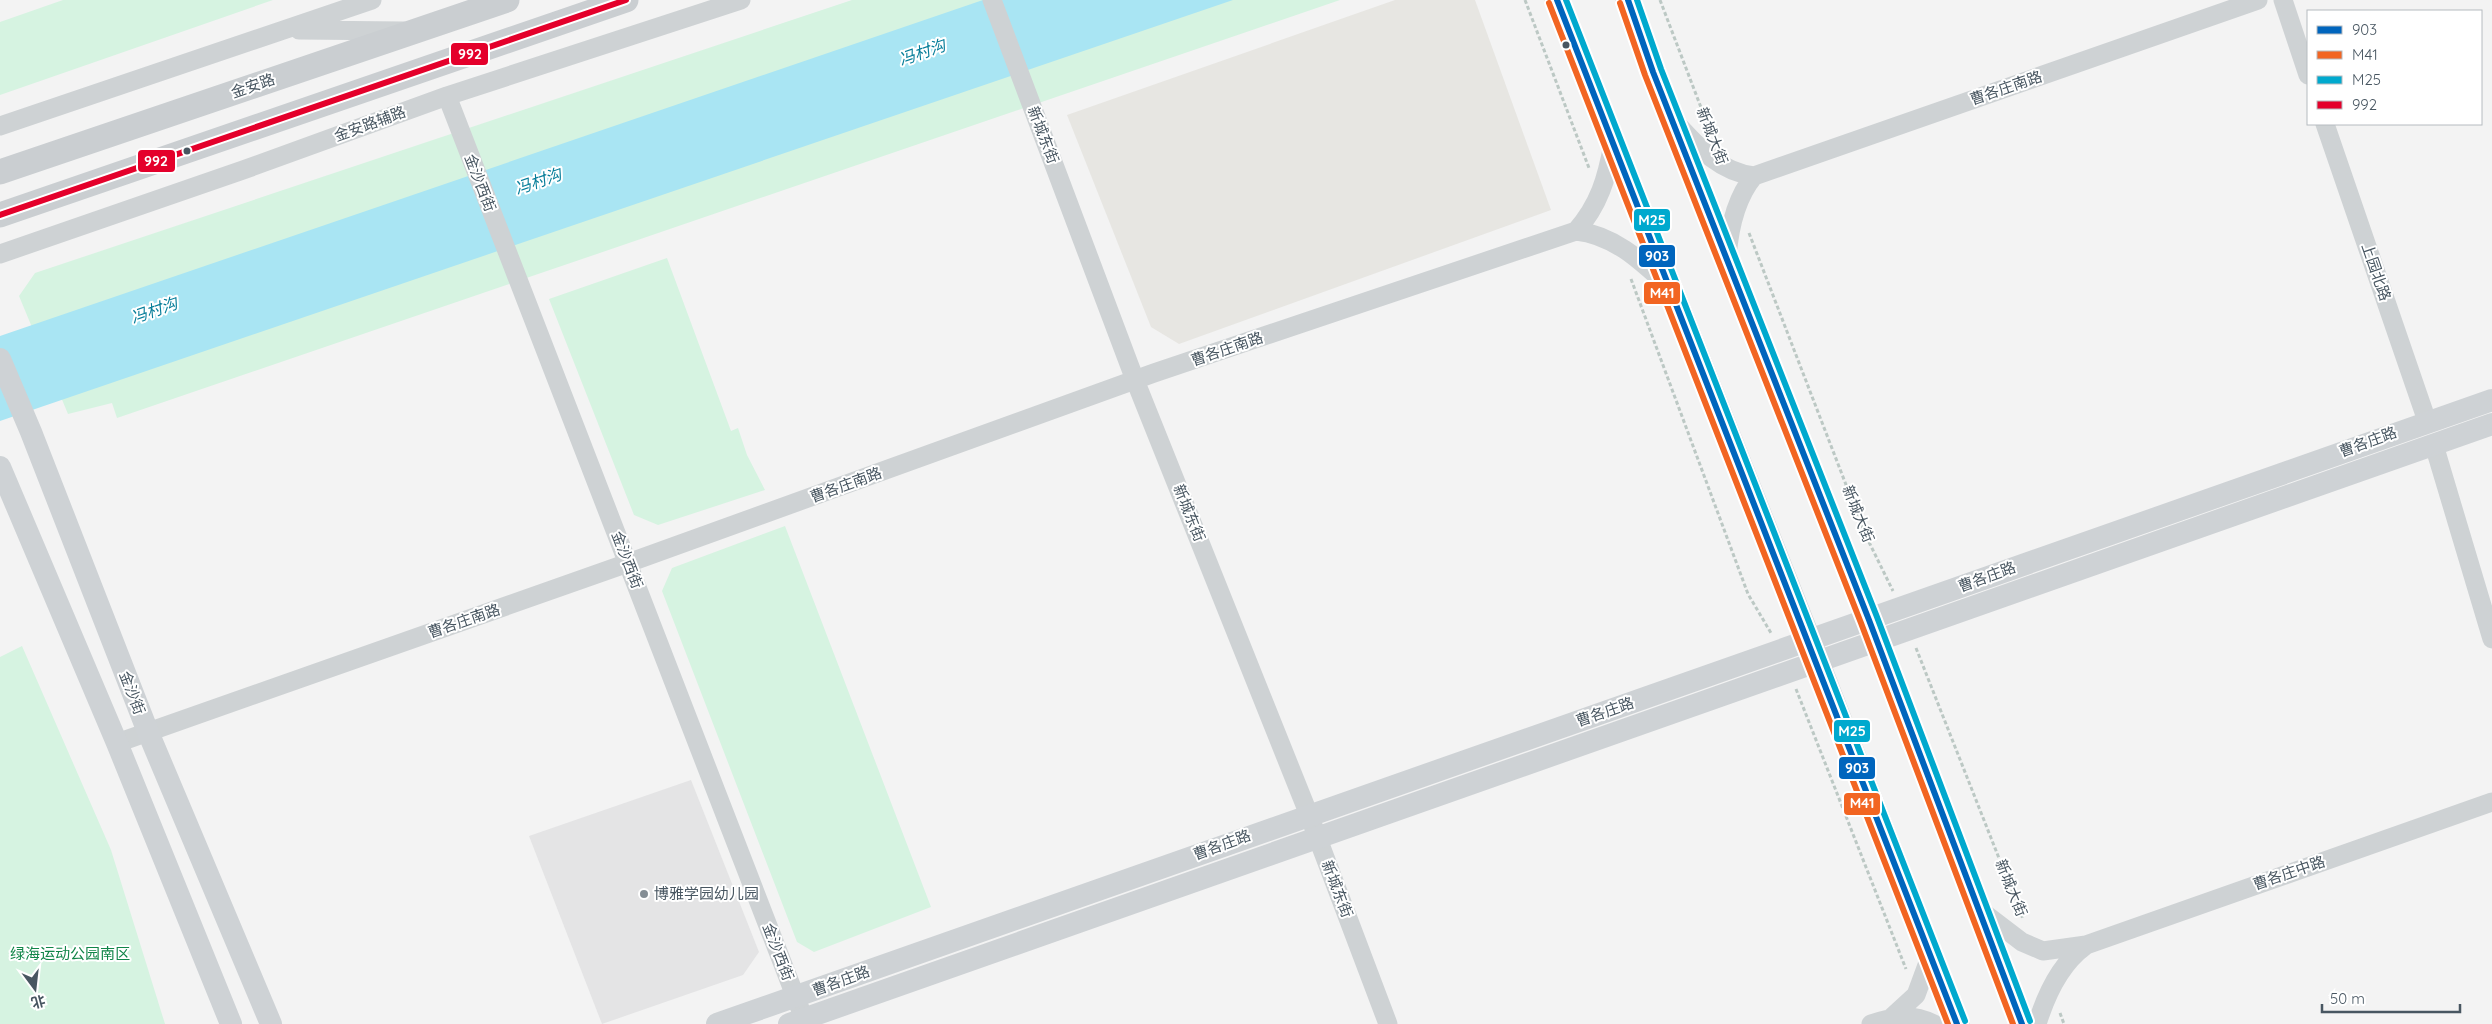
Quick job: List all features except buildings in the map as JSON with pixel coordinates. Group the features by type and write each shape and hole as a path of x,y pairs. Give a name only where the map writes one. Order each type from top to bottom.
{"main road":[{"name":"金安路","path":"0,172 507,0"},
{"path":"0,215 626,0"},
{"path":"1557,0 1813,651 1957,1024"},
{"name":"新城大街","path":"1628,0 1672,119 1873,630 2022,1024"},
{"name":"金沙街","path":"0,359 31,432 148,732 271,1024"},
{"name":"曹各庄路","path":"1873,630 1901,608 2426,421 2492,400"},
{"name":"曹各庄路","path":"800,1022 1318,836 1813,651 1873,630 1909,629 2492,424"},
{"path":"0,467 117,743 231,1024"},
{"name":"曹各庄路","path":"717,1024 1309,814 1785,661"}],"street":[{"path":"0,126 372,0"},
{"name":"金安路辅路","path":"0,254 243,170 447,96 741,0"},
{"name":"新城东街","path":"992,0 1135,380 1318,836 1388,1024"},
{"name":"曹各庄南路","path":"1754,176 2258,0"},
{"path":"2283,0 2307,72"},
{"path":"285,29 415,31"},
{"name":"金沙西街","path":"447,96 796,997 800,1022"},
{"path":"1672,119 1697,146 1724,166 1741,174 1754,176"},
{"name":"上园北路","path":"2325,125 2426,421"},
{"path":"1576,231 1590,215 1600,196 1608,172 1613,144"},
{"path":"1727,259 1728,237 1738,204 1746,185 1754,176"},
{"path":"1576,231 1591,232 1618,245 1640,260 1670,288"},
{"name":"曹各庄南路","path":"117,743 628,563 1135,380 1576,231"},
{"path":"2434,445 2492,639"},
{"name":"曹各庄中路","path":"1980,910 2022,942 2043,951 2086,945 2492,802"},
{"name":"曹各庄中路","path":"2037,1024 2050,988 2074,953 2086,945"},
{"path":"1871,1024 1892,1016 1916,995 1930,957"},
{"path":"1892,1016 1912,1016 1934,1024"}],"path":[{"path":"1525,0 1600,196"},
{"name":"新城大街","path":"1660,0 1724,166"},
{"name":"新城大街","path":"1738,204 1865,534 1901,608"},
{"path":"1618,245 1748,594 1785,661 1916,995"},
{"name":"新城大街","path":"1909,629 2034,947"},
{"path":"2050,988 2064,1024"}],"shaded area":[{"path":"1395,0 1475,0 1551,210 1179,344 1151,327 1067,115"},
{"name":"博雅学园幼儿园","path":"691,780 759,952 743,975 602,1024 529,836"}],"green space":[{"path":"63,0 273,0 0,95 0,22"},
{"path":"852,0 1340,0 117,418 112,403 68,414 19,296 35,273"},
{"path":"667,258 731,431 738,428 747,455 765,490 658,525 634,515 549,299"},
{"path":"785,526 931,907 814,952 797,942 662,591 672,568"},
{"name":"绿海运动公园南区","path":"22,646 111,850 165,1024 0,1024 0,657"}],"water":[{"name":"冯村沟","path":"983,0 1233,0 0,421 0,336"}],"transit line":[{"name":"992","path":"0,215 626,0"},
{"name":"903","path":"1557,0 1957,1024"},
{"name":"M25","path":"1566,0 1965,1021"},
{"name":"903","path":"1628,0 1653,72 1869,620 2022,1024"},
{"name":"M25","path":"1637,0 1661,69 1877,617 2030,1021"},
{"name":"M41","path":"1549,3 1948,1024"},
{"name":"M41","path":"1620,3 1645,75 1861,623 2013,1024"}],"place":[{"name":"博雅学园幼儿园","path":"644,894"}]}
